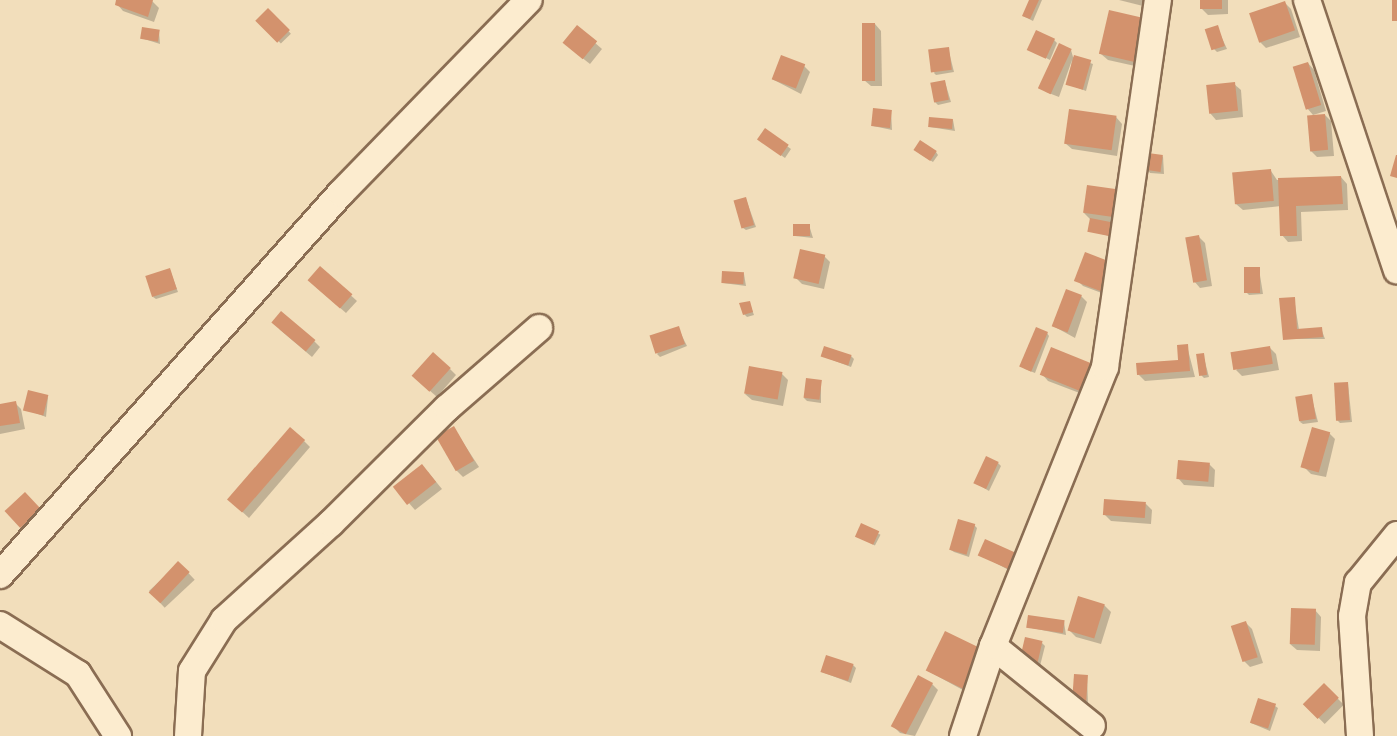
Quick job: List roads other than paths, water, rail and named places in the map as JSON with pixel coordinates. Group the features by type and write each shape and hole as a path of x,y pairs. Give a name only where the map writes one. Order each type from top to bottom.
{"street":[{"path":"0,575 341,193 529,0"},
{"path":"963,736 993,646 1105,367 1158,0"},
{"path":"1307,0 1397,270"},
{"path":"188,736 192,671 224,620 331,523 447,408 539,328"},
{"path":"1360,736 1352,616 1358,583 1397,535"},
{"path":"0,625 78,674 118,736"},
{"path":"993,646 1092,726"}]}
